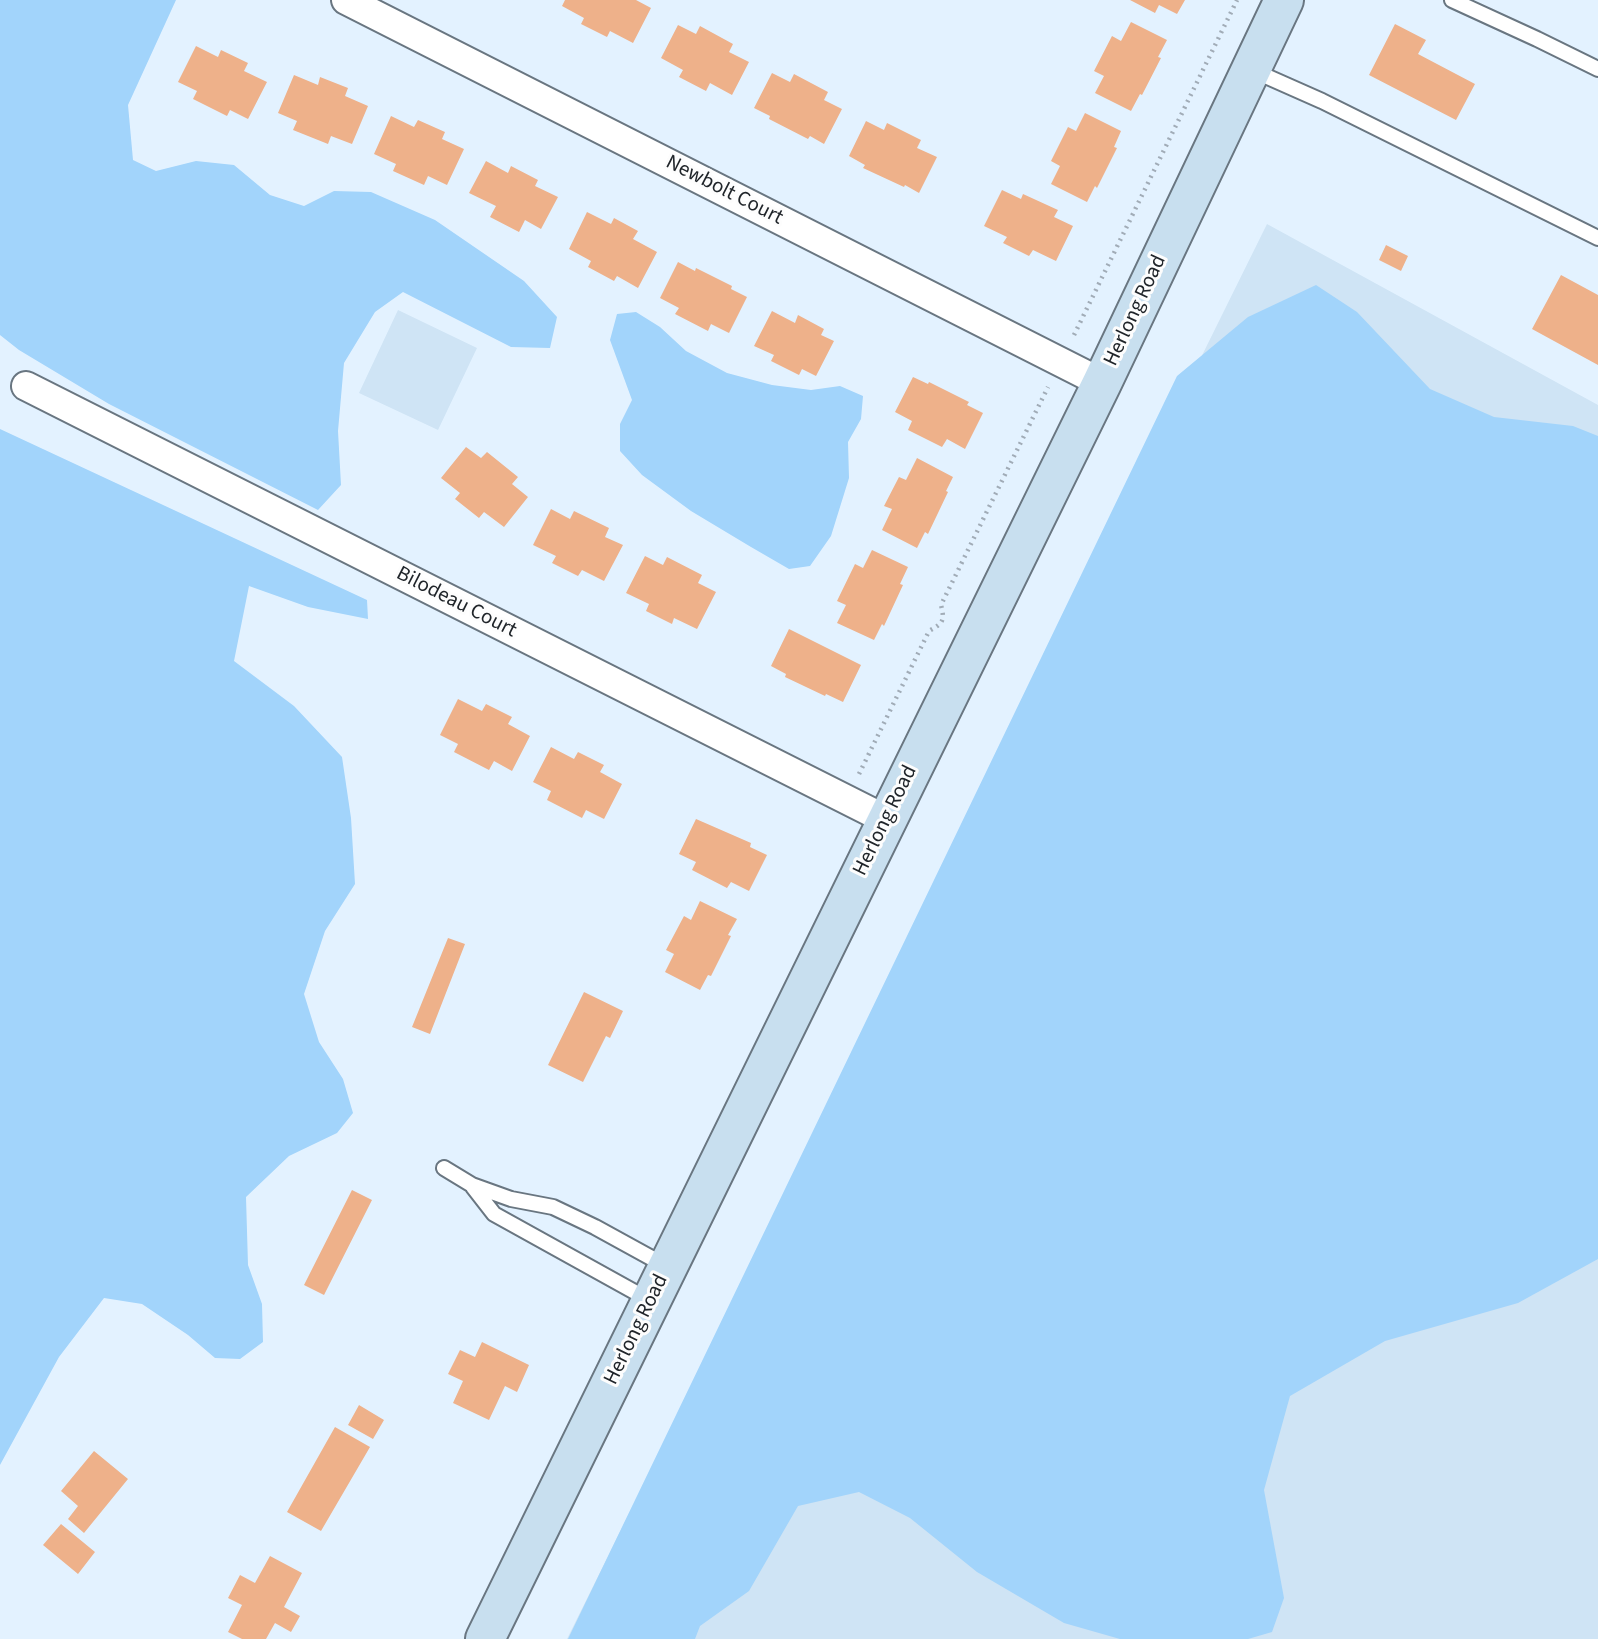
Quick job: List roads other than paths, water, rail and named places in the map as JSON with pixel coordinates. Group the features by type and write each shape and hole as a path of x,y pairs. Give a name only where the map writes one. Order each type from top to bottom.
{"street":[{"name":"Newbolt Court","path":"346,0 1102,383"},
{"name":"Herlong Road","path":"485,1639 1102,383 1284,0"},
{"name":"Bilodeau Court","path":"26,386 887,820"}],"lane":[{"path":"1452,0 1598,69"},
{"path":"1251,69 1322,101 1598,238"},
{"path":"444,1168 472,1185 511,1199 553,1206 667,1267"},
{"path":"472,1185 494,1214 651,1301"}]}
